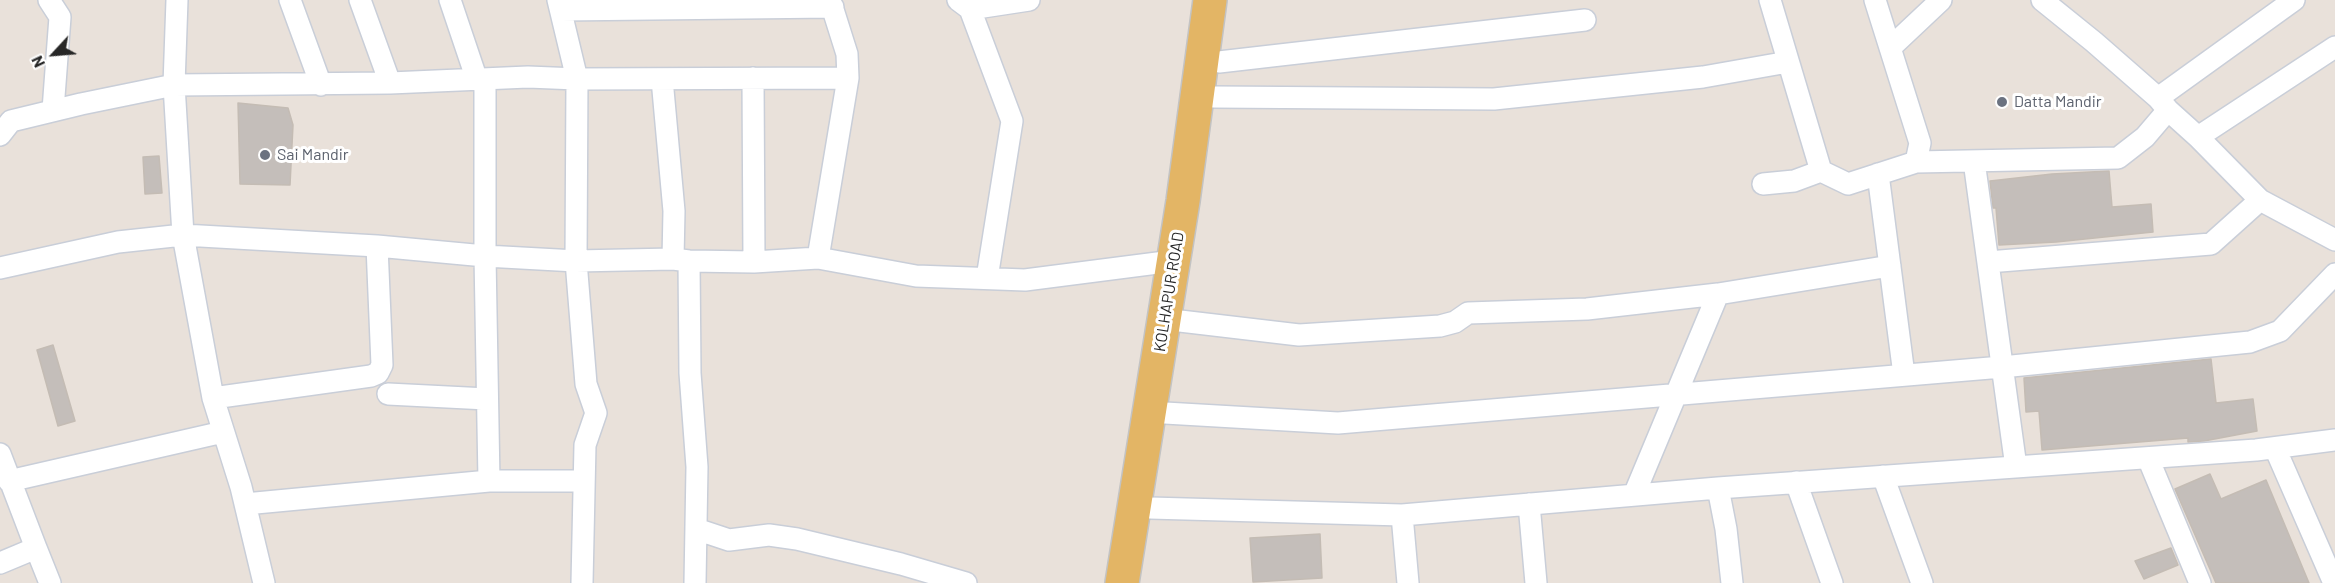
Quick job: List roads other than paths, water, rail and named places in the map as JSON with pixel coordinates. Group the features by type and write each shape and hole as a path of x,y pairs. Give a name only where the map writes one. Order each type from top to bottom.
{"main road":[{"name":"KOLHAPUR ROAD","path":"1122,583 1173,261 1210,0"},
{"name":"KOLHAPUR ROAD","path":"1140,583 1229,0"}],"street":[{"path":"49,0 60,17 53,111"},
{"path":"177,0 174,85 183,235 213,398 245,504 264,583"},
{"path":"290,0 321,85"},
{"path":"360,0 390,83"},
{"path":"450,0 481,80 489,481"},
{"path":"987,278 1012,121 964,4 1029,0"},
{"path":"1770,0 1821,171"},
{"path":"1875,0 1920,143 1916,162"},
{"path":"1890,48 1941,0"},
{"path":"2042,0 2094,42 2198,136 2260,200 2335,240"},
{"path":"1763,184 1794,181 1821,171 1848,184 1916,162 2118,158 2145,137 2163,104 2294,0"},
{"path":"582,583 585,446 596,413 586,384 576,261 577,79 559,5 832,4 847,54 848,78 818,258"},
{"path":"1219,62 1585,20"},
{"path":"2198,136 2335,47"},
{"path":"1213,97 1494,99 1703,77 1788,62"},
{"path":"0,135 11,121 174,85 321,85 528,77 577,79 848,78"},
{"path":"753,78 754,262"},
{"path":"662,79 674,211 681,260 697,467 695,583"},
{"path":"1974,161 2016,467"},
{"path":"1878,174 1904,375"},
{"path":"1988,262 2211,244 2260,200"},
{"path":"0,268 118,242 183,235 377,246 485,256 576,261 754,262 818,258 916,276 1025,280 1173,261"},
{"path":"213,398 371,376 378,373 382,364 377,246"},
{"path":"1180,321 1299,335 1440,326 1455,322 1468,313 1587,309 1718,294 1890,266"},
{"path":"1165,413 1338,423 2002,367 2250,342 2280,332 2327,297 2335,274"},
{"path":"1634,495 1718,294"},
{"path":"388,394 488,399"},
{"path":"9,481 224,432"},
{"path":"1150,508 1402,515 1796,482 2275,448 2335,440"},
{"path":"2275,448 2334,583"},
{"path":"0,454 51,583"},
{"path":"2148,458 2200,583"},
{"path":"1883,476 1922,583"},
{"path":"245,504 489,481 584,481"},
{"path":"1796,482 1832,583"},
{"path":"1718,488 1726,529 1732,583"},
{"path":"1529,504 1536,583"},
{"path":"1402,515 1408,583"},
{"path":"696,529 729,540 769,535 798,539 901,564 966,583"},
{"path":"0,562 36,548"}],"place":[{"name":"Datta Mandir","path":"2002,102"},
{"name":"Sai Mandir","path":"265,155"}]}
